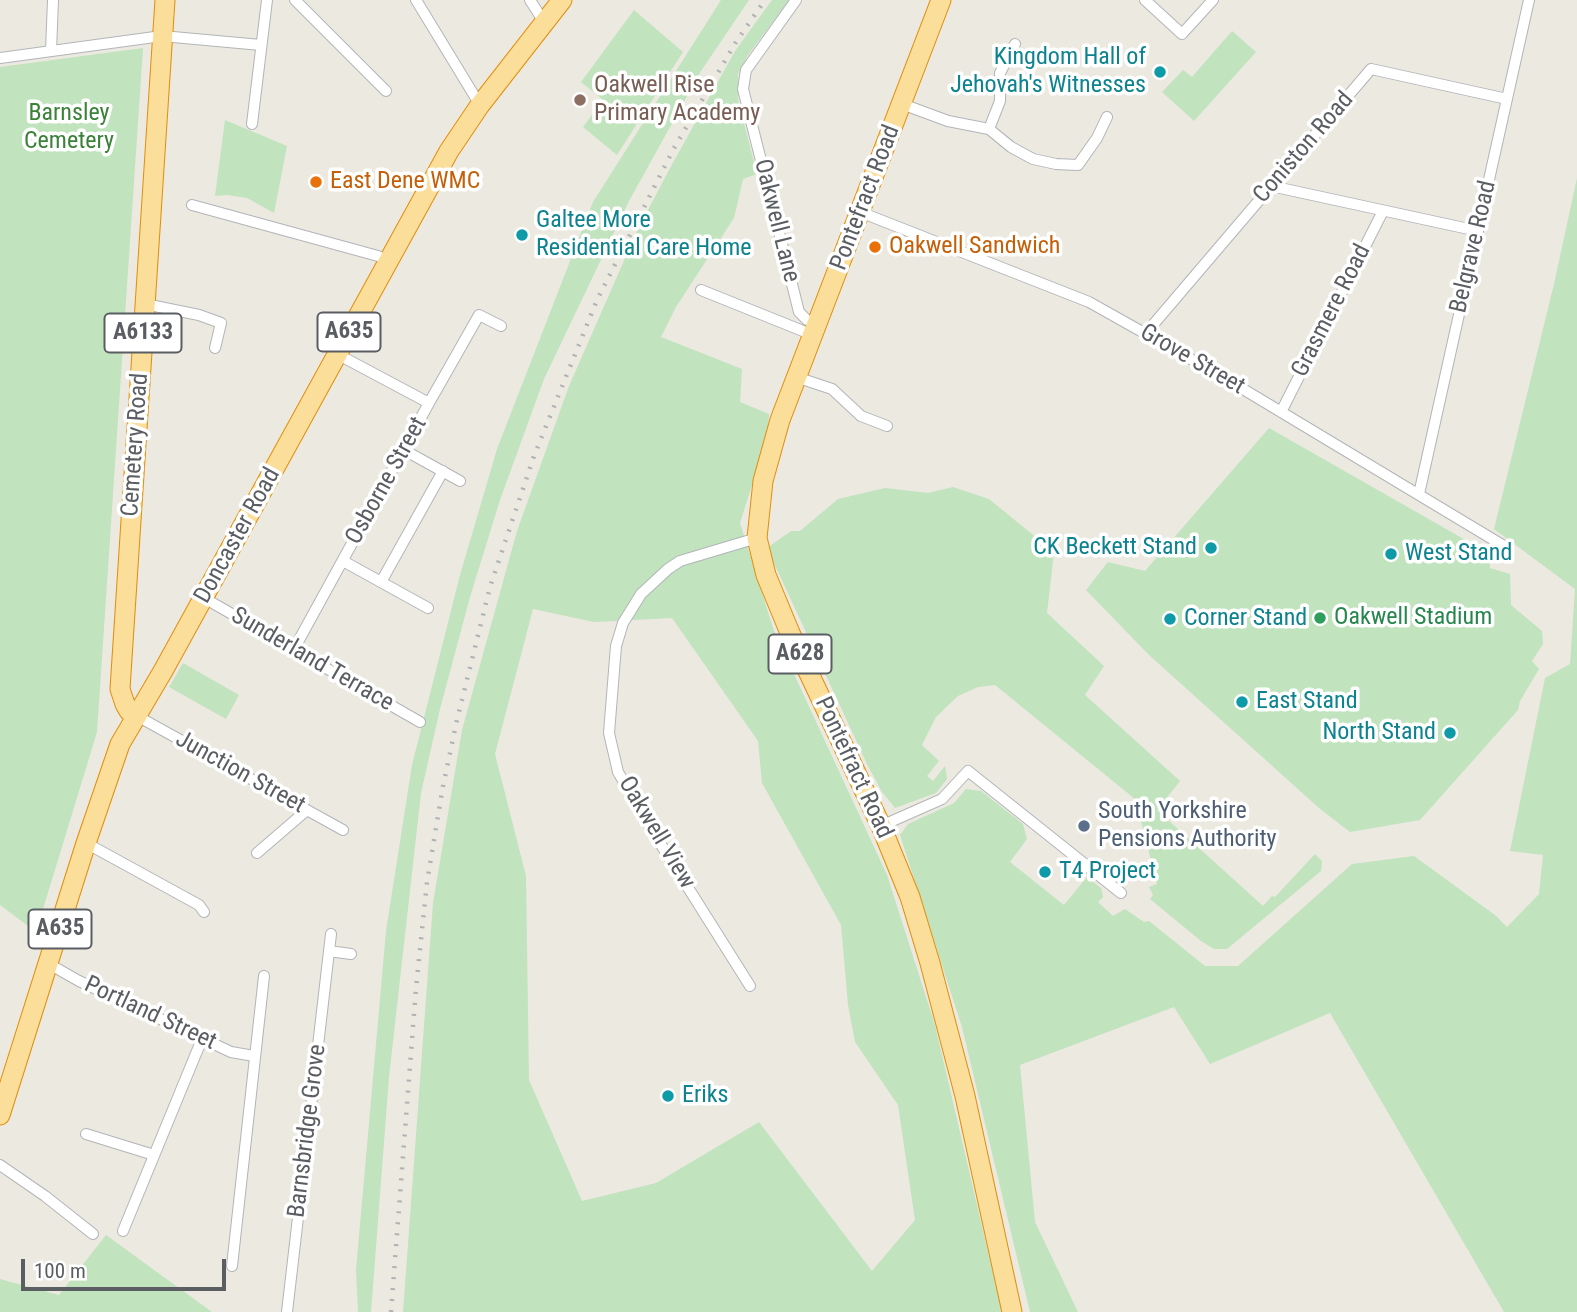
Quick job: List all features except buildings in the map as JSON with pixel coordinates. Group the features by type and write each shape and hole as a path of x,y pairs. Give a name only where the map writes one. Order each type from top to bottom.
{"highway":[{"name":"Cemetery Road","path":"120,689 165,0"},
{"name":"Doncaster Road","path":"0,1114 120,744 204,598 433,178 480,105 562,0"},
{"name":"Pontefract Road","path":"941,0 769,453 757,538 766,575 790,633 881,826 910,897 945,1015 965,1096 1012,1312"},
{"path":"122,666 139,682 148,683 159,678"},
{"path":"120,689 129,711 137,716"},
{"name":"A6133","path":"120,689 120,744"}],"street":[{"path":"51,51 53,0"},
{"path":"252,124 267,0"},
{"path":"295,0 386,91"},
{"path":"416,0 480,105"},
{"path":"530,0 544,22"},
{"name":"Oakwell Lane","path":"796,0 746,70 743,89 799,312 815,329"},
{"path":"1145,0 1182,34 1213,0"},
{"name":"Belgrave Road","path":"1419,494 1529,0"},
{"path":"0,58 162,36 261,45"},
{"path":"989,129 1000,101 1000,73 1015,44"},
{"name":"Coniston Road","path":"1146,332 1371,69 1507,99"},
{"path":"902,104 948,121 989,129 1011,147 1033,159 1056,164 1078,165 1097,138 1107,117"},
{"path":"1271,186 1478,231"},
{"path":"192,205 388,261"},
{"name":"Grasmere Road","path":"1281,412 1383,211"},
{"name":"Grove Street","path":"860,212 1089,302 1146,332 1504,546"},
{"path":"701,290 815,329"},
{"path":"145,304 200,315 221,323 215,348"},
{"path":"429,403 479,315 501,326"},
{"name":"Osborne Street","path":"294,649 429,403 338,354"},
{"path":"796,377 832,389 861,416 887,426"},
{"path":"404,450 460,481"},
{"path":"381,582 443,471"},
{"name":"Oakwell View","path":"750,986 618,772 609,733 616,646 622,623 641,594 680,561 757,538"},
{"path":"343,561 428,608"},
{"name":"Sunderland Terrace","path":"204,598 420,722"},
{"name":"Junction Street","path":"137,716 343,830"},
{"path":"881,826 942,799 968,771 1121,893"},
{"path":"257,853 307,810"},
{"path":"86,843 199,905 204,912"},
{"name":"Barnsbridge Grove","path":"287,1312 331,934"},
{"path":"329,951 351,954"},
{"name":"Portland Street","path":"49,964 202,1039 231,1052 254,1056"},
{"name":"Portland Street","path":"232,1266 264,976"},
{"path":"123,1231 202,1039"},
{"path":"86,1134 154,1154"},
{"path":"0,1165 93,1234"}],"green space":[{"path":"721,0 749,0 701,71 629,201 544,379 500,500 470,597 421,793 389,1077 371,1312 358,1312 356,1270 386,931 412,765 460,575 497,449 593,202"},
{"path":"772,0 789,0 748,55 738,74 738,100 757,174 743,179 734,218 676,307 661,337 742,369 740,402 769,414 768,434 740,523 774,631 887,875 935,1025 1002,1312 403,1312 433,903 462,730 517,531 569,386 637,231 735,51","holes":["533,609 594,622 672,618 758,741 762,783 841,925 848,1005 855,1042 898,1105 915,1220 872,1271 759,1122 656,1183 582,1201 529,1080 526,876 495,754"]},
{"path":"634,10 683,52 617,155 583,127 603,100 581,82"},
{"path":"1232,31 1256,52 1194,121 1162,92 1183,70 1192,77"},
{"name":"Barnsley Cemetery","path":"143,48 97,732 36,932 0,905 0,67"},
{"path":"225,120 287,146 274,213 247,198 215,196"},
{"path":"1577,178 1577,1312 1504,1312 1330,1013 1210,1064 1174,1007 1020,1065 1035,1222 1078,1312 1030,1312 962,1027 900,835 908,824 954,803 966,789 981,791 1023,824 1027,839 1010,862 1064,905 1087,877 1101,888 1103,897 1098,902 1113,916 1125,909 1144,922 1149,921 1205,966 1238,966 1352,864 1414,856 1495,915 1507,927 1539,894 1543,855 1510,851 1545,678 1570,664 1575,589 1494,529"},
{"name":"Oakwell Stadium","path":"1269,428 1490,554 1490,568 1510,574 1511,605 1542,631 1543,644 1532,661 1539,669 1520,701 1518,710 1420,820 1350,832 1319,808 1149,655 1086,590 1108,562 1145,571"},
{"path":"953,487 989,499 1054,552 1047,613 1104,666 1085,695 1180,781 1157,810 1263,906 1272,896 1275,897 1315,854 1322,861 1321,871 1227,949 1214,949 1201,941 1150,899 1153,895 1149,887 1157,884 1140,817 1146,808 995,685 978,687 958,696 936,717 922,745 939,761 927,776 933,781 945,766 947,779 936,793 895,808 882,792 767,548 791,531 800,531 838,499 885,488 928,493"},
{"path":"183,663 239,695 226,719 169,687"},
{"path":"106,1235 212,1312 0,1312 0,1279 59,1295"}],"railway":[{"path":"391,1312 416,988 427,882 457,720 490,587 534,456 597,300 673,150 736,42 765,0"}],"place":[{"name":"Kingdom Hall of Jehovah's Witnesses","path":"1160,72"},
{"name":"Oakwell Rise Primary Academy","path":"580,100"},
{"name":"East Dene WMC","path":"316,182"},
{"name":"Galtee More Residential Care Home","path":"522,235"},
{"name":"Oakwell Sandwich","path":"875,247"},
{"name":"CK Beckett Stand","path":"1211,548"},
{"name":"West Stand","path":"1391,554"},
{"name":"Oakwell Stadium","path":"1320,618"},
{"name":"Corner Stand","path":"1170,619"},
{"name":"East Stand","path":"1242,702"},
{"name":"North Stand","path":"1450,733"},
{"name":"South Yorkshire Pensions Authority","path":"1084,826"},
{"name":"T4 Project","path":"1045,872"},
{"name":"Eriks","path":"668,1096"}]}
